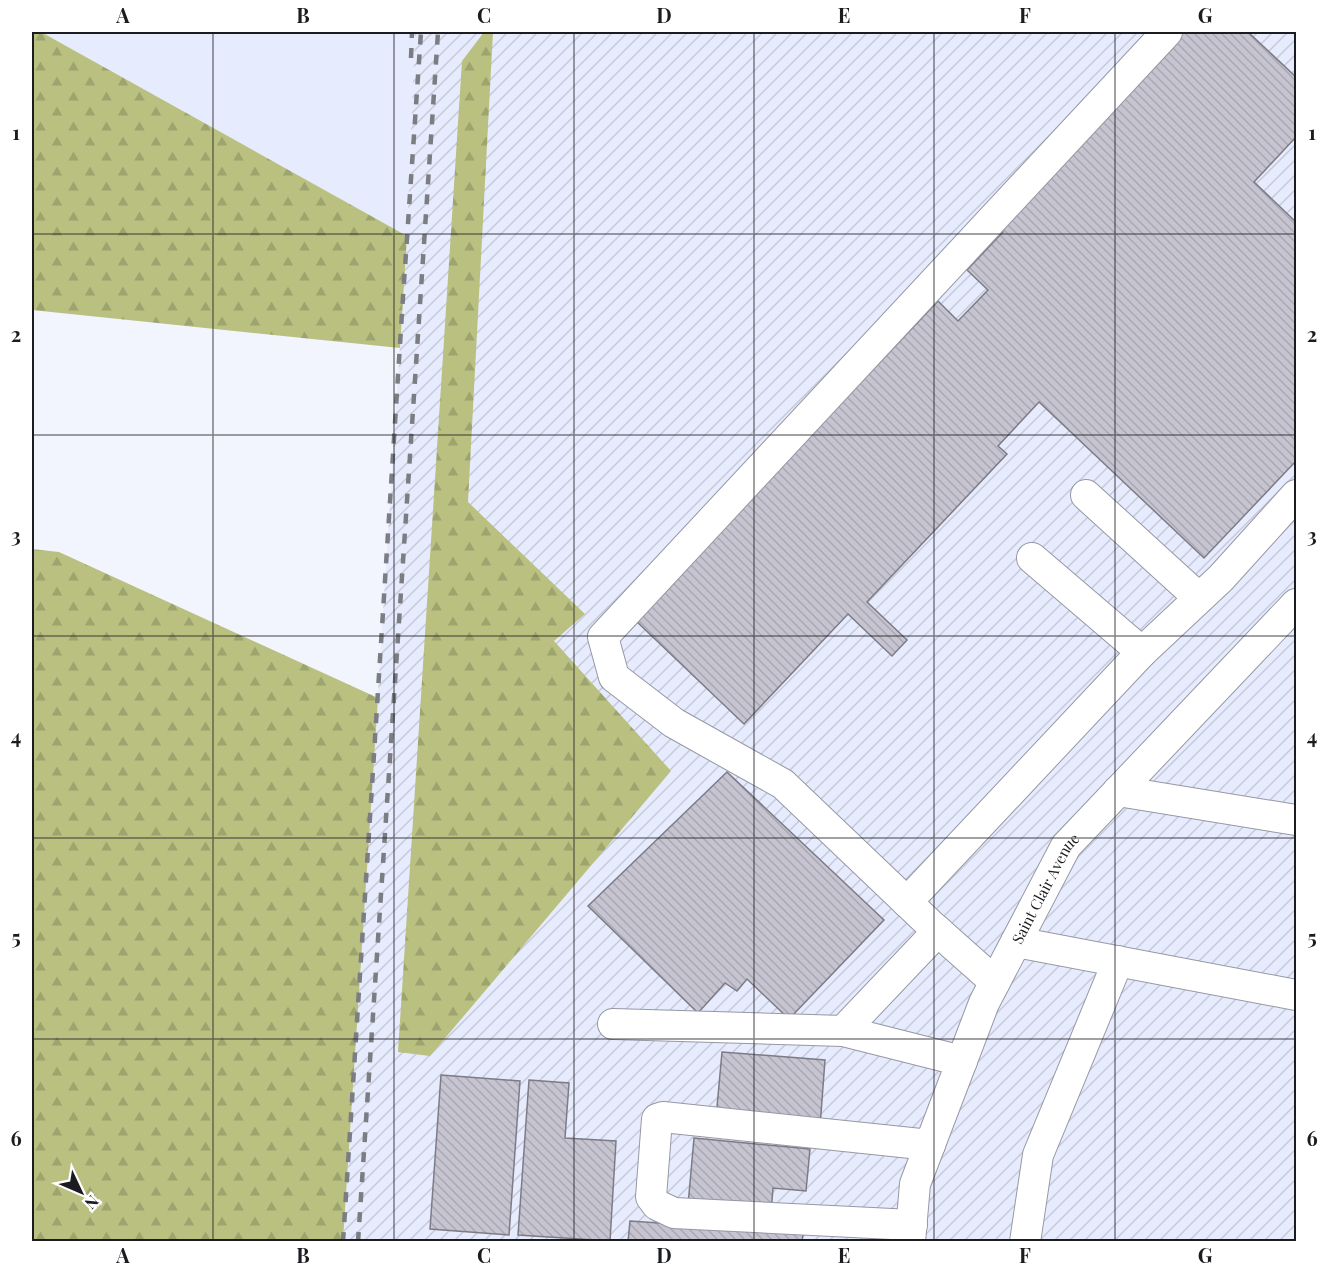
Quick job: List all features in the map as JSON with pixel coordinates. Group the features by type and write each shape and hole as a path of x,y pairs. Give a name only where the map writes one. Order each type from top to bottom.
{"street":[{"path":"995,982 783,784 674,723 614,677 603,637 1167,32"},
{"path":"1086,495 1199,598"},
{"path":"907,902 1142,652 1221,578 1296,495"},
{"path":"1032,558 1142,652"},
{"name":"Saint Clair Avenue","path":"911,1233 915,1184 984,1003 1066,846 1296,604"},
{"path":"1118,790 1296,820"},
{"path":"843,1030 938,931"},
{"path":"1016,942 1296,996"},
{"path":"1025,1242 1038,1155 1118,961"},
{"path":"613,1024 843,1030 962,1061"},
{"path":"911,1233 842,1231 674,1213 657,1205 651,1197 657,1119 663,1117 930,1145"}],"shaded area":[{"path":"41,32 415,32 407,236"},
{"path":"415,32 1296,32 1296,1241 343,1242 407,236"}],"green space":[{"path":"32,32 41,32 407,236 400,348 32,310"},
{"path":"484,32 493,32 468,502 585,614 554,641 671,771 430,1056 398,1052 462,61"},
{"path":"32,549 59,552 378,698 343,1241 32,1241"}],"building":[{"path":"1181,32 1248,32 1296,77 1296,137 1254,182 1296,222 1296,461 1204,558 1039,402 998,446 1007,454 867,602 907,640 892,656 848,614 744,724 635,620 938,301 958,321 988,290 967,270 1003,232 998,227"},
{"path":"727,772 884,920 789,1019 747,979 737,991 725,983 698,1013 588,906"},
{"path":"722,1052 825,1060 820,1127 716,1118"},
{"path":"441,1075 520,1081 509,1235 430,1229"},
{"path":"529,1080 569,1083 565,1138 616,1141 610,1241 518,1235"},
{"path":"694,1138 810,1149 806,1191 773,1188 771,1213 688,1205"},
{"path":"630,1221 803,1233 802,1242 628,1242"}],"railway":[{"path":"411,58 412,32"},
{"path":"343,1242 421,32"},
{"path":"358,1242 438,32"}]}
